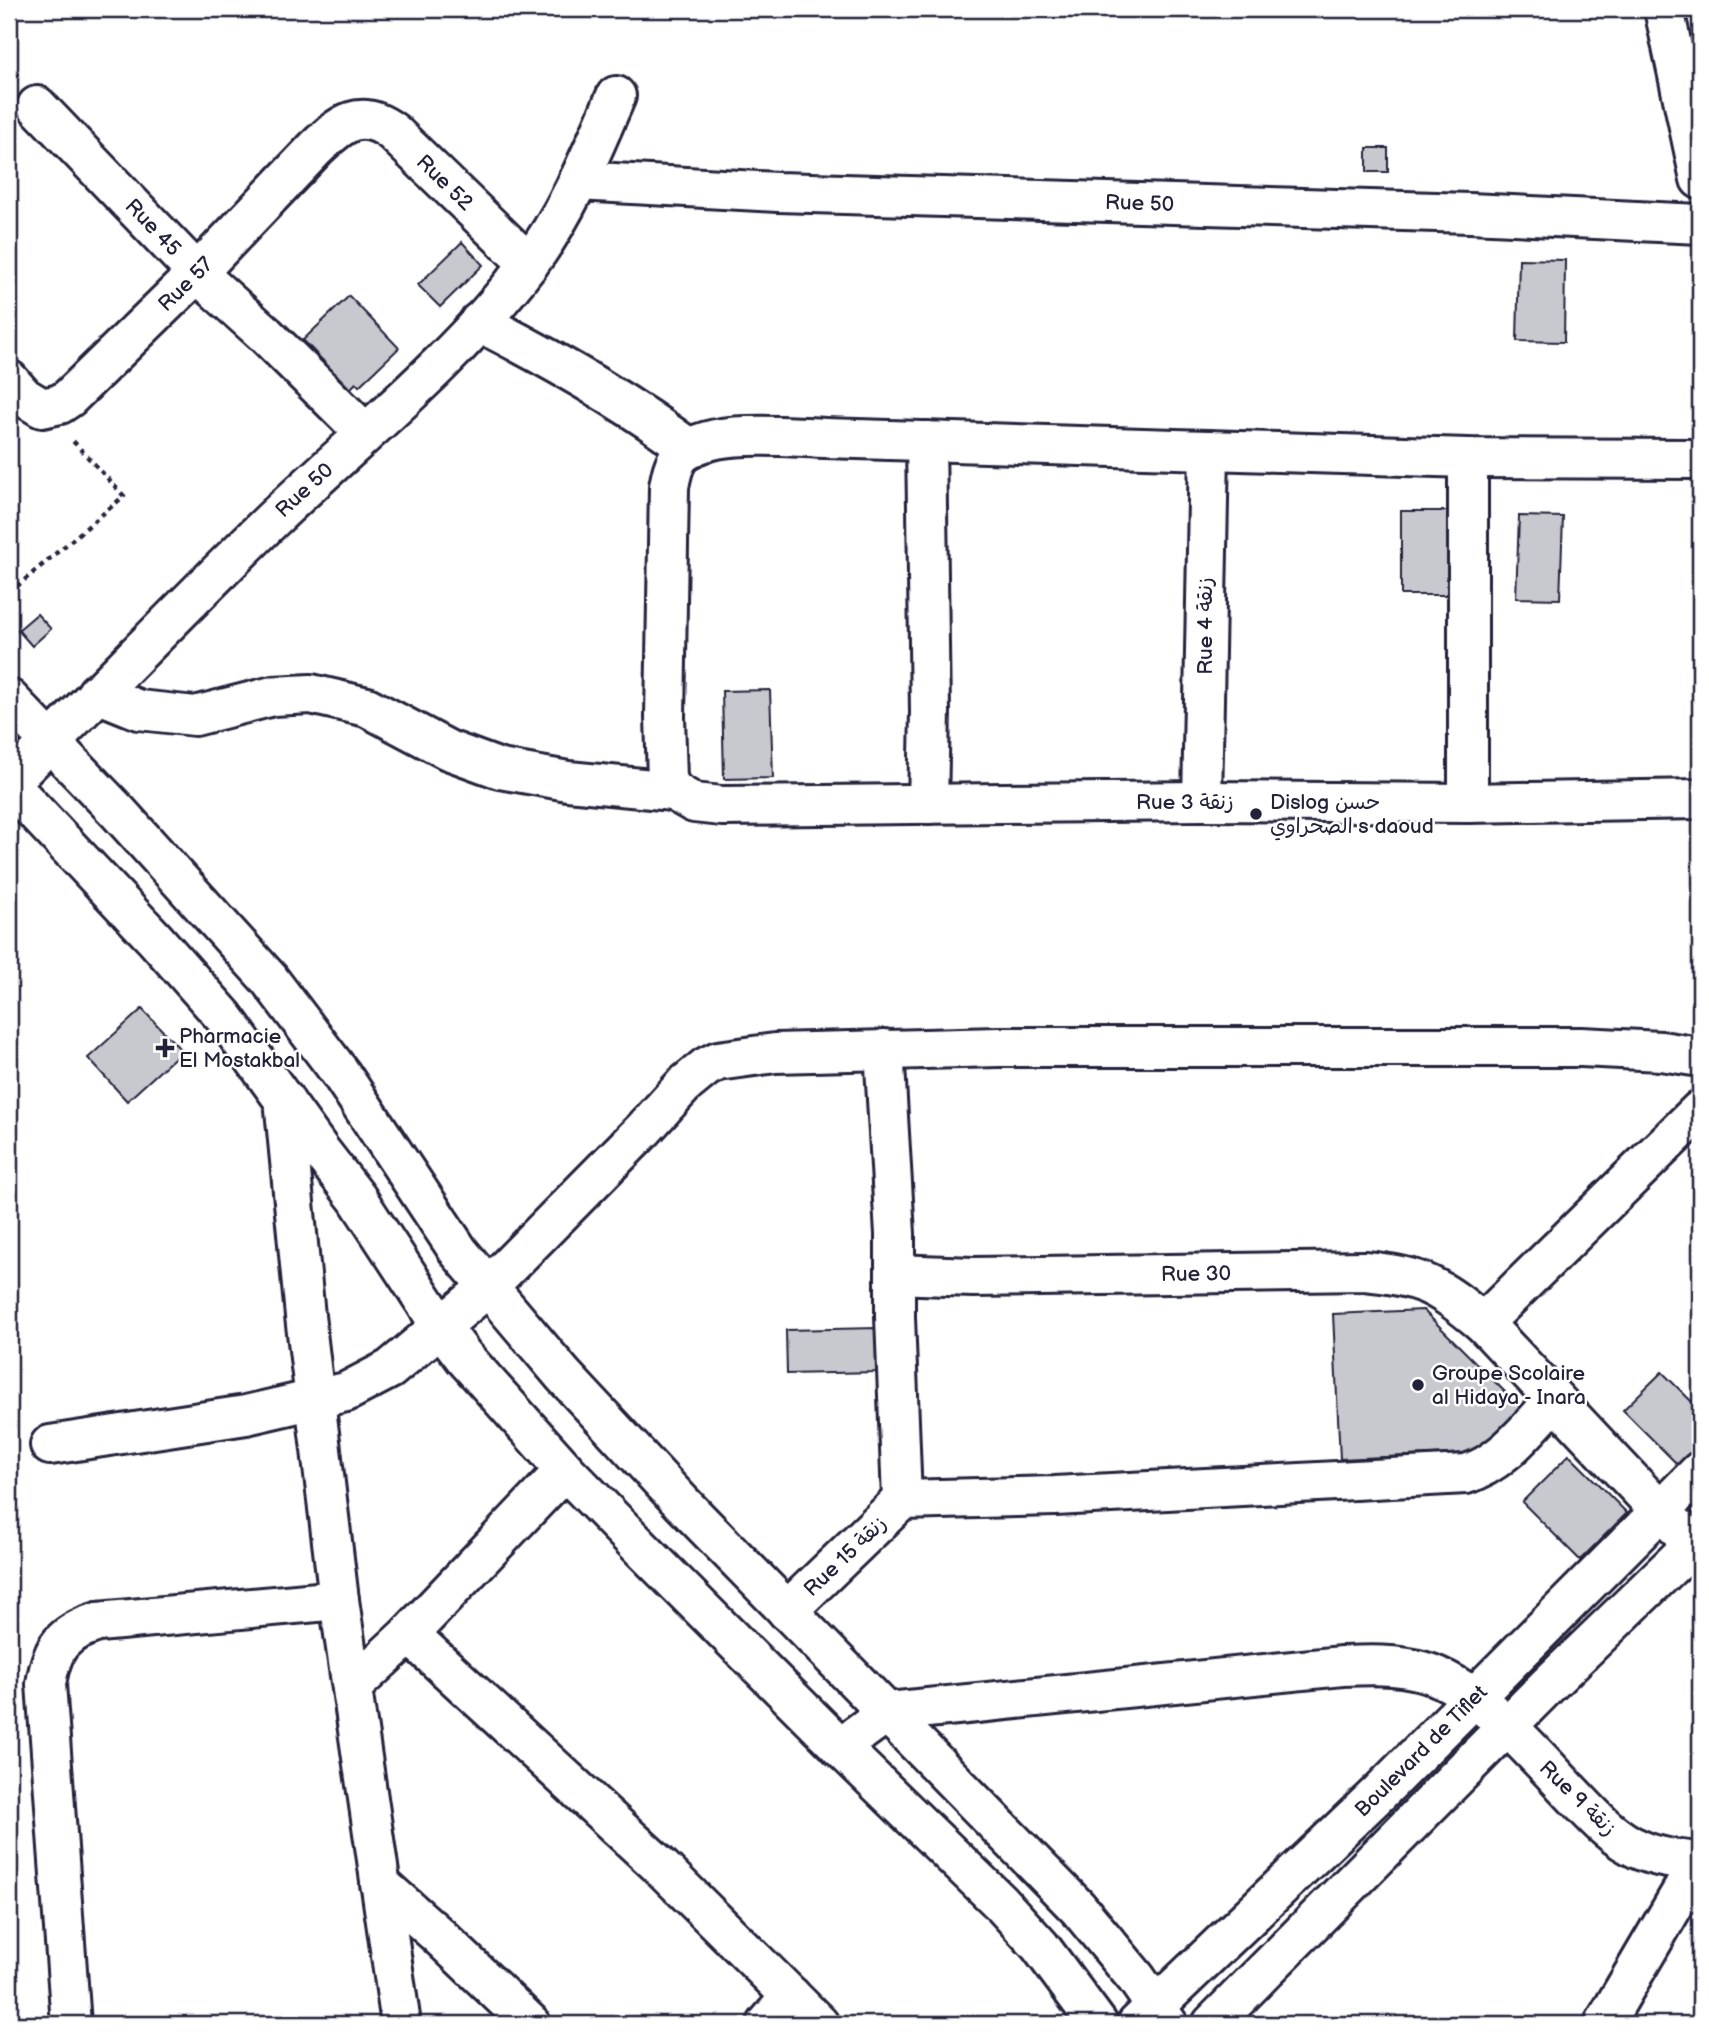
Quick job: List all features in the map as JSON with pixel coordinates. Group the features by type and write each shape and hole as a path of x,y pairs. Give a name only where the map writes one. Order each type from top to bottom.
{"street":[{"path":"1664,9 1700,178"},
{"name":"Rue 50","path":"9,783 273,519 434,368 479,322 529,264 578,181 616,96"},
{"name":"Rue 45","path":"37,106 197,273 266,335 365,433"},
{"name":"Rue 52","path":"354,120 371,119 382,123 393,132 529,264"},
{"name":"Rue 57","path":"42,408 60,404 69,398 197,273 333,131 354,120"},
{"name":"Rue 50","path":"578,181 778,192 1470,213 1700,224"},
{"path":"479,322 607,393 690,449"},
{"path":"9,380 24,397 42,408"},
{"path":"673,791 667,779 665,717 669,487 681,455 701,442 753,437 1468,458 1700,459"},
{"path":"926,441 930,711 928,804"},
{"name":"Rue 4 زنقة","path":"1202,801 1209,450"},
{"path":"1468,458 1468,803"},
{"name":"Rue 3 زنقة","path":"97,693 139,710 195,716 273,696 311,694 367,708 448,750 500,769 568,781 673,791 694,803 722,806 1202,801 1468,803 1700,799"},
{"path":"9,699 224,928 308,1028 459,1252 611,1429 1078,1908 1154,2018"},
{"path":"9,783 147,930 224,1017 357,1198 464,1357 565,1470 840,1747 1000,1902 1040,1946 1098,2024"},
{"path":"50,1445 210,1421 315,1399 346,1392 390,1369 488,1287 684,1085 718,1061 744,1056 884,1049 1526,1046 1661,1051 1700,1057"},
{"path":"884,1049 894,1222 902,1500 1055,1496 1458,1474 1474,1471 1499,1456 1555,1401"},
{"path":"284,1099 304,1316 340,1600 401,2024"},
{"path":"1483,1323 1700,1110"},
{"name":"Rue 30","path":"895,1274 974,1277 1364,1271 1400,1274 1437,1288 1483,1323 1660,1511 1698,1543"},
{"path":"352,1687 410,1634 565,1470"},
{"name":"Boulevard de Tiflet","path":"1154,2018 1700,1471"},
{"name":"Rue 15 زنقة","path":"787,1611 902,1500"},
{"name":"Boulevard de Tiflet","path":"1212,2024 1506,1727 1698,1543"},
{"path":"71,2024 47,1698 49,1667 56,1649 70,1633 98,1622 340,1600"},
{"path":"410,1634 659,1865 779,2010 820,2024"},
{"name":"Rue 9 زنقة","path":"888,1712 1342,1666 1379,1665 1423,1671 1474,1697 1595,1817 1625,1842 1657,1856 1700,1862"},
{"path":"840,1747 888,1712"},
{"path":"1604,2024 1700,1862"},
{"path":"380,1884 531,2024"}],"path":[{"path":"9,593 124,496 42,408"}],"building":[{"path":"1367,148 1388,148 1388,172 1367,172"},
{"path":"462,242 483,265 440,307 418,285"},
{"path":"1519,259 1565,260 1564,342 1517,341"},
{"path":"349,296 399,348 359,386 356,383 350,389 303,340"},
{"path":"1401,511 1447,511 1448,595 1401,595"},
{"path":"1519,516 1563,517 1560,599 1516,598"},
{"path":"37,614 51,629 32,646 18,630"},
{"path":"770,690 773,778 724,779 722,691"},
{"path":"142,1009 182,1051 127,1101 88,1058"},
{"name":"Groupe Scolaire al Hidaya - Inara","path":"1423,1310 1527,1414 1474,1453 1340,1459 1333,1314"},
{"path":"877,1328 878,1372 787,1374 786,1330"},
{"path":"1662,1372 1700,1410 1700,1452 1683,1470 1623,1410"},
{"path":"1569,1455 1627,1513 1580,1560 1522,1502"}],"place":[{"name":"Dislog حسن الصحراوي s daoud","path":"1256,814"},
{"name":"Pharmacie El Mostakbal","path":"165,1048"},
{"name":"Groupe Scolaire al Hidaya - Inara","path":"1418,1385"}]}
